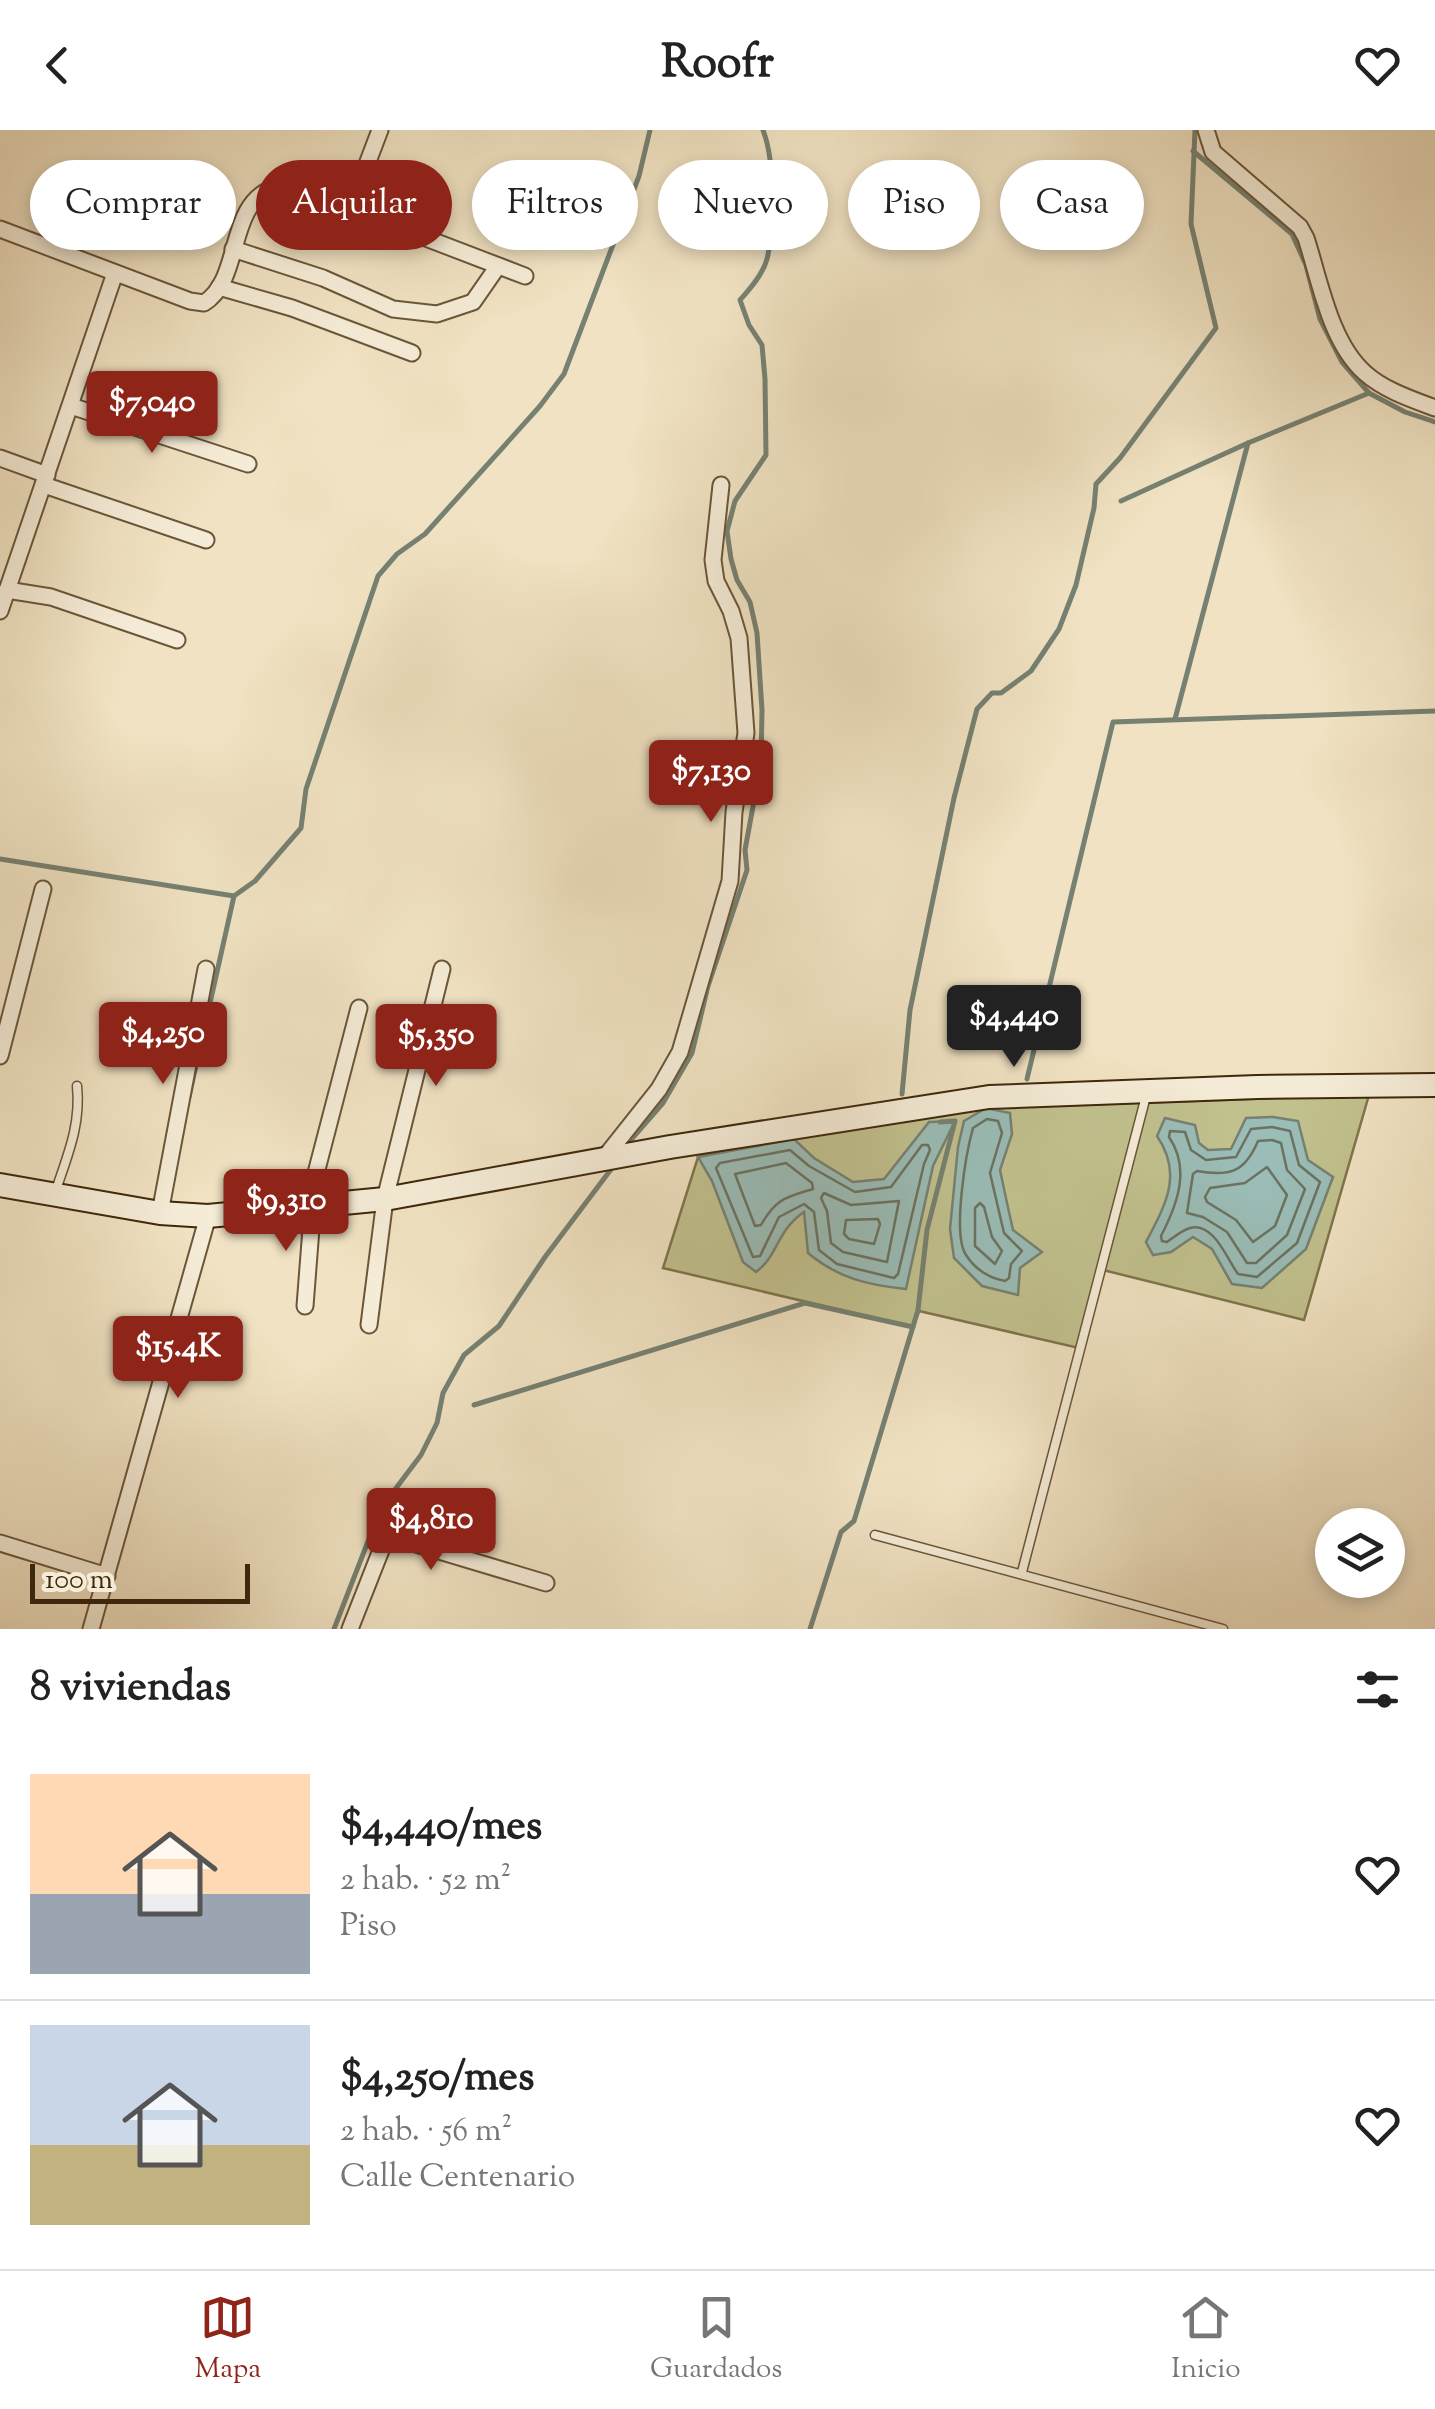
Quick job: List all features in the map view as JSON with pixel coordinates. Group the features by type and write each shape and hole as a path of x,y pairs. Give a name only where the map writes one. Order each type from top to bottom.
{"street":[{"path":"369,160 380,130"},
{"path":"1206,130 1213,152 1300,227 1338,332 1356,363 1380,384 1435,408"},
{"path":"236,242 256,199"},
{"path":"0,229 197,303 209,301 219,287 233,250"},
{"path":"452,248 525,276"},
{"path":"236,250 323,278 393,309 437,314 474,302 498,266"},
{"path":"0,611 115,274"},
{"path":"219,287 292,308 412,353"},
{"path":"71,406 248,464"},
{"path":"0,458 46,480 206,540"},
{"path":"603,1160 659,1089 680,1052 730,882 734,812 746,734 735,620 716,580 713,560 721,485"},
{"path":"8,590 50,597 177,640"},
{"path":"0,1056 43,890"},
{"path":"160,1213 206,969"},
{"path":"368,1325 386,1199 442,969"},
{"path":"304,1306 315,1176 359,1008"},
{"path":"0,1186 160,1213 208,1216 386,1199 941,1103 1148,1091 1435,1085"},
{"path":"91,1629 208,1216"},
{"path":"350,1629 385,1540 399,1540 546,1584"},
{"path":"0,1543 107,1576"}],"lane":[{"path":"54,1195 77,1128 77,1086"},
{"path":"1022,1572 1148,1091"},
{"path":"876,1535 1223,1629"}],"green space":[{"path":"1369,1095 1304,1320 1099,1269 1079,1348 919,1311 913,1327 663,1268 698,1157 955,1109"}],"water":[{"path":"986,1108 1010,1113 1012,1134 1000,1170 1013,1230 1042,1252 1020,1268 1018,1295 982,1286 954,1258 950,1229 958,1147 964,1121"},
{"path":"1165,1118 1195,1125 1199,1143 1208,1150 1231,1149 1246,1118 1298,1121 1308,1160 1333,1177 1306,1249 1262,1288 1232,1284 1212,1249 1193,1237 1171,1252 1153,1255 1146,1242 1169,1189 1169,1163 1157,1136"},
{"path":"955,1121 933,1166 906,1289 854,1279 819,1262 808,1253 804,1212 788,1227 756,1272 743,1262 712,1181 698,1157 794,1139 814,1158 853,1182 884,1179 929,1122"}],"waterway":[{"path":"189,1097 234,896 255,881 301,828 306,789 378,576 397,554 425,534 564,374 639,176 650,130"},
{"path":"629,1142 663,1103 692,1053 708,986 747,870 745,850 761,763 762,710 757,633 750,602 737,580 727,531 735,501 766,455 762,345 740,300 763,270 770,246 772,176 763,130"},
{"path":"902,1094 910,1010 954,798 977,709 992,693 1001,693 1031,671 1059,629 1076,585 1096,484 1120,458 1216,328 1191,224 1195,130"},
{"path":"1193,151 1292,234 1306,265 1320,319 1342,362 1369,393 1435,422"},
{"path":"1121,501 1369,393"},
{"path":"1175,719 1248,443"},
{"path":"1027,1079 1113,722 1435,711"},
{"path":"0,859 234,896"},
{"path":"810,1629 841,1532 854,1521 918,1310 927,1230 955,1121 940,1122"},
{"path":"334,1629 381,1508 421,1455 437,1423 443,1393 464,1355 499,1326 612,1168"},
{"path":"474,1405 805,1303 913,1327"}]}
